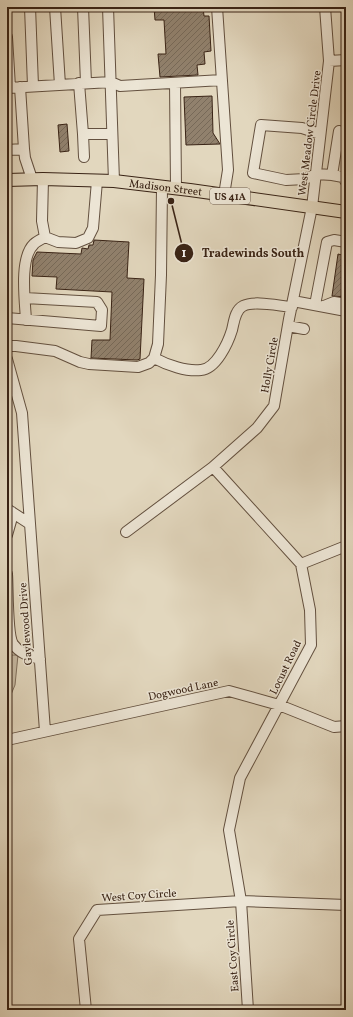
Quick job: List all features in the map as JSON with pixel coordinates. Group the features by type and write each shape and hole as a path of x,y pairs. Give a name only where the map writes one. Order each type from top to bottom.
{"main road":[{"name":"Madison Street","path":"7,180 38,179 114,181 162,186 346,212"}],"street":[{"path":"30,7 33,86"},
{"path":"55,7 60,85"},
{"path":"83,7 84,157"},
{"path":"108,7 114,181"},
{"path":"217,7 228,170 224,195"},
{"name":"West Meadow Circle Drive","path":"312,207 329,61 326,7"},
{"path":"7,37 12,87 25,158 38,179 45,237"},
{"path":"329,61 346,60"},
{"path":"12,87 111,82 120,86 222,80"},
{"path":"175,83 176,188"},
{"path":"332,175 343,131 321,131 261,125 253,173 286,180 305,179 316,174 332,175 343,177 346,182"},
{"path":"83,134 112,134"},
{"path":"7,150 24,149"},
{"path":"45,237 58,242 76,243 88,238 93,228 97,180"},
{"path":"7,346 55,352 89,364 138,367 149,363 154,358 158,344 161,275 162,186"},
{"name":"Holly Circle","path":"126,532 213,467 257,428 274,406 292,304 312,207"},
{"path":"26,320 25,269 28,252 34,244 45,237"},
{"path":"319,306 327,242 334,240 346,242"},
{"path":"7,318 101,326 102,310 97,302 25,298"},
{"path":"319,306 334,302 346,304"},
{"path":"154,358 168,365 202,370 208,368 223,353 239,309 252,303 319,306 346,311"},
{"path":"288,326 304,329"},
{"name":"Gaylewood Drive","path":"7,359 22,413 45,731"},
{"path":"213,467 301,564 346,546"},
{"path":"9,510 30,524"},
{"path":"7,535 11,521 9,510"},
{"name":"Locust Road","path":"241,901 229,830 240,778 311,645 310,610 301,564"},
{"path":"7,574 12,644 23,654 40,659"},
{"name":"Dogwood Lane","path":"45,731 229,691 279,705 334,727 346,726"},
{"path":"7,740 45,731"},
{"path":"241,901 346,905"},
{"name":"West Coy Circle","path":"86,1010 79,939 97,910 241,901"},
{"name":"East Coy Circle","path":"241,901 248,1010"}],"shaded area":[{"path":"7,655 18,655 15,685 7,704"}],"building":[{"path":"154,7 203,7 204,16 209,16 211,51 204,52 205,64 197,65 198,75 160,77 158,54 166,54 164,20 155,20"},
{"path":"212,96 213,133 220,144 186,145 184,97"},
{"path":"67,124 69,151 60,152 58,125"},
{"path":"94,240 129,242 127,278 144,279 140,359 91,358 92,340 110,340 112,292 56,289 57,277 32,276 33,260 37,252 81,254 82,248 88,249 89,245 93,245"},
{"path":"338,254 346,256 346,297 332,296"}],"place":[{"name":"Tradewinds South","path":"171,201"}]}
